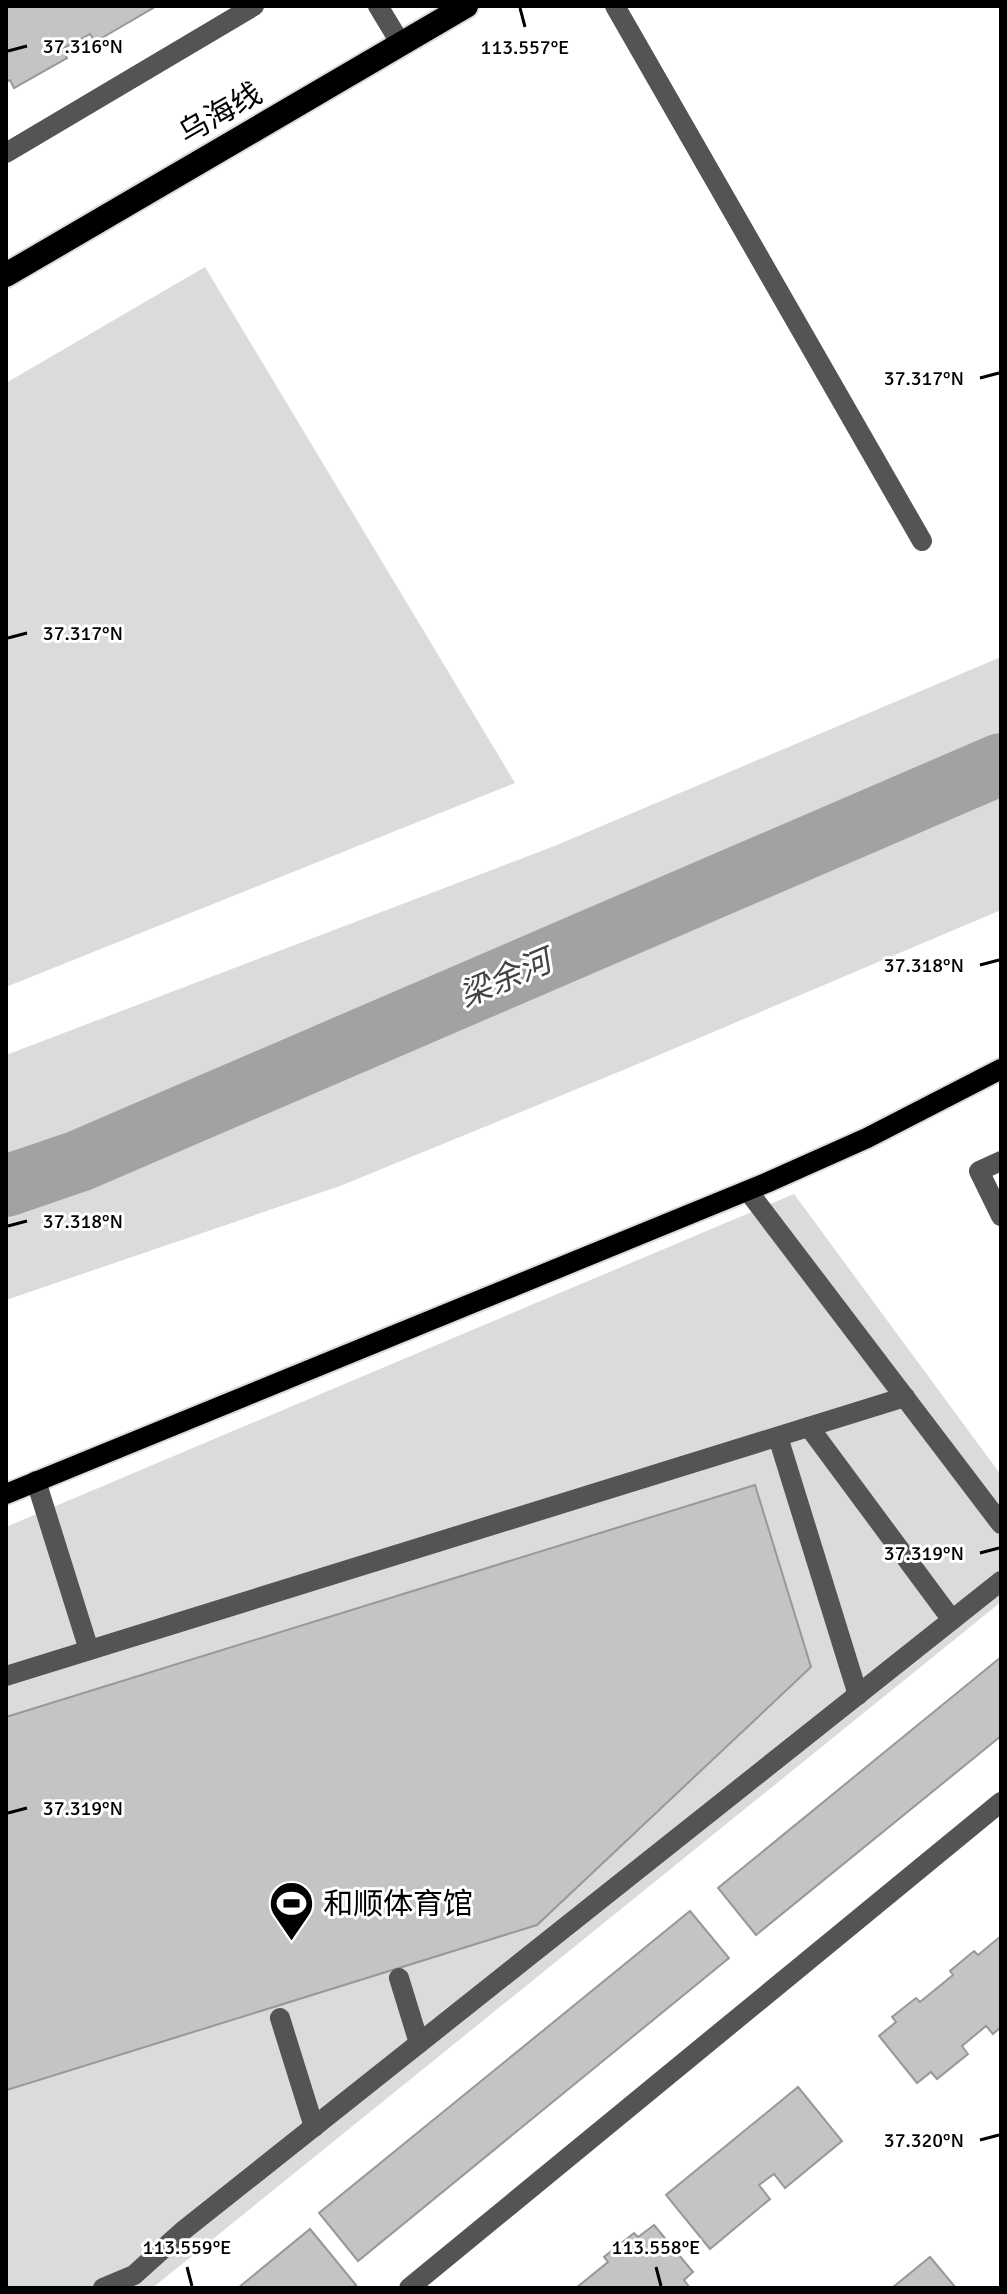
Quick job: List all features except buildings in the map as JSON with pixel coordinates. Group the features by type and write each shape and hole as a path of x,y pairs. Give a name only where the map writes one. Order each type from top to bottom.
{"highway":[{"name":"乌海线","path":"6,275 466,6"}],"main road":[{"path":"6,1494 748,1191 867,1138 1001,1069"}],"street":[{"path":"6,153 254,6"},
{"path":"378,6 401,44"},
{"path":"615,6 922,541"},
{"path":"1001,1161 979,1171 1001,1216"},
{"path":"748,1191 1001,1523"},
{"path":"6,1676 905,1397"},
{"path":"809,1427 952,1620"},
{"path":"778,1437 858,1695"},
{"path":"36,1481 89,1650"},
{"path":"103,2288 134,2275 184,2230 1001,1581"},
{"path":"409,2288 1001,1802"},
{"path":"399,1978 419,2043"},
{"path":"280,2018 314,2127"}],"shaded area":[{"path":"205,267 515,783 6,987 6,383"},
{"path":"1001,657 1001,910 340,1186 6,1300 6,1055 557,845"},
{"name":"和顺体育馆","path":"794,1194 1001,1475 1001,1602 156,2285 150,2288 6,2288 6,1527"}],"waterway":[{"name":"梁余河","path":"6,1186 79,1161 1001,764"}],"place":[{"name":"和顺体育馆","path":"292,1943"}]}
